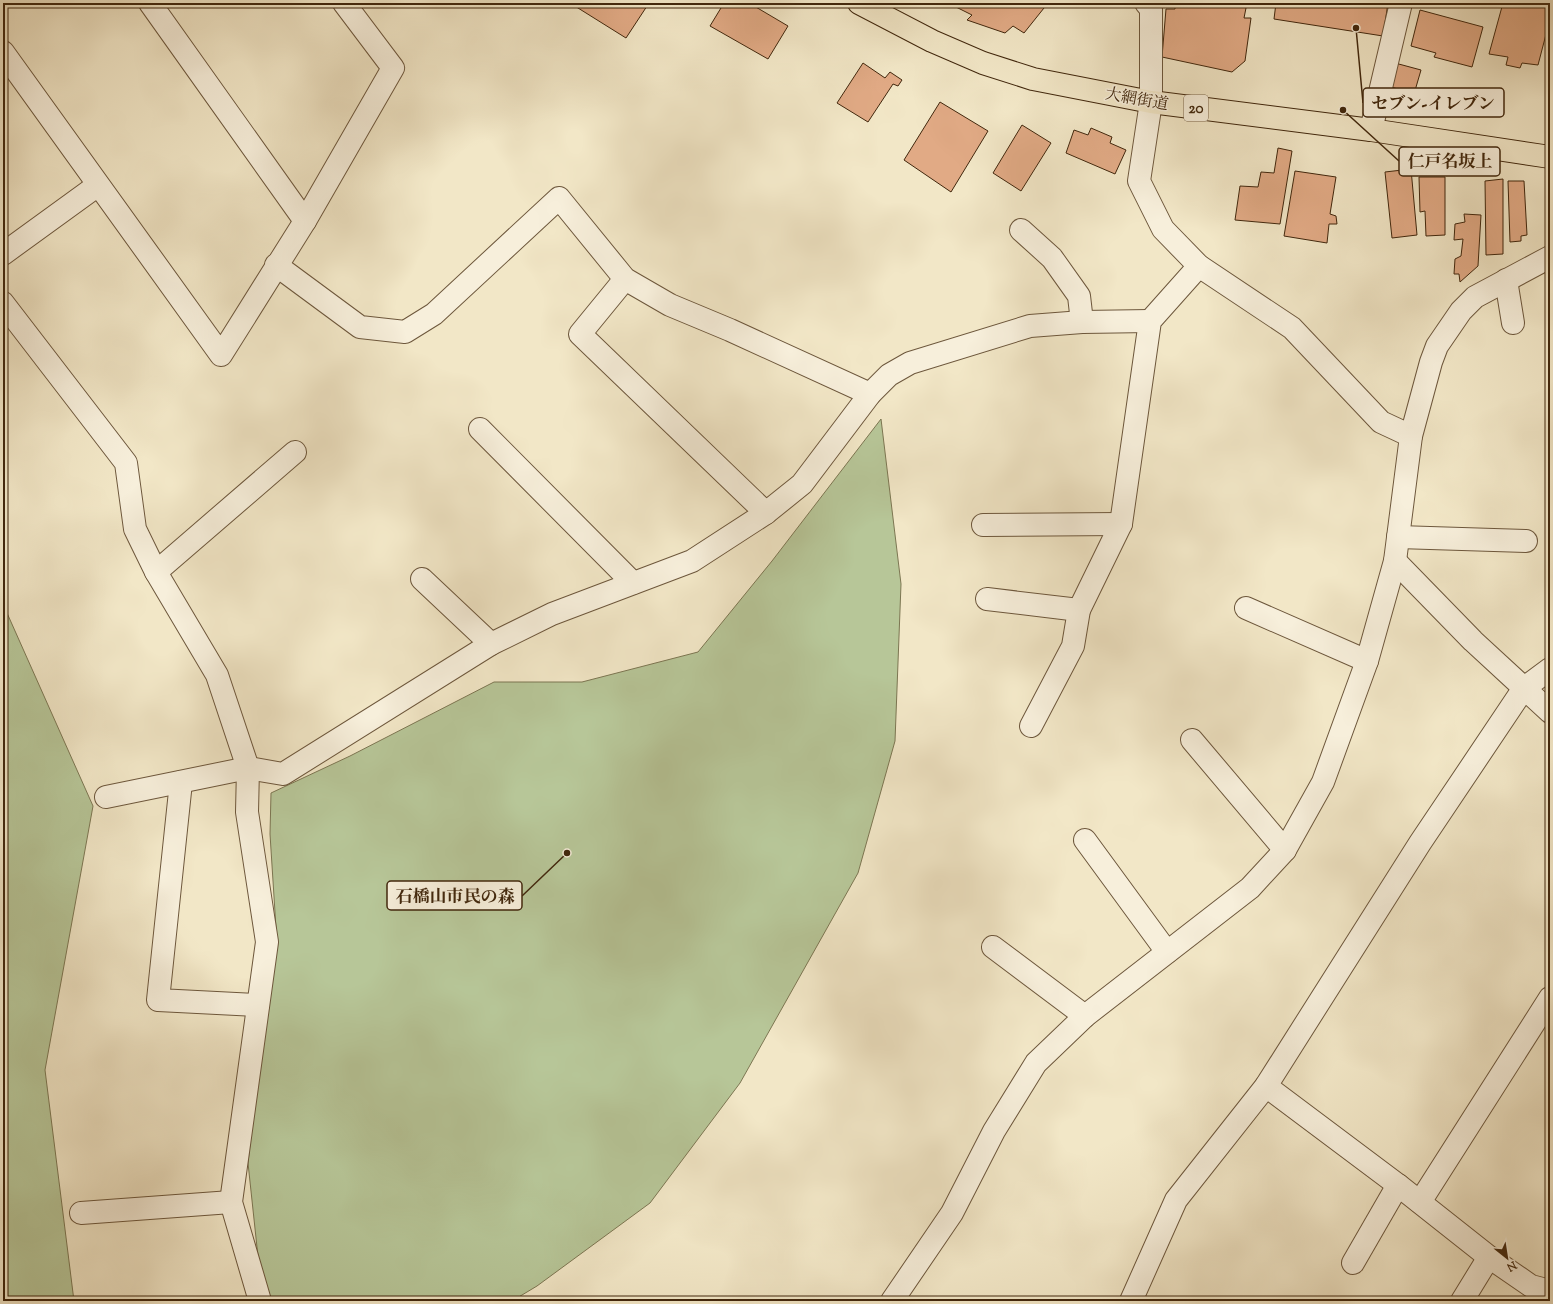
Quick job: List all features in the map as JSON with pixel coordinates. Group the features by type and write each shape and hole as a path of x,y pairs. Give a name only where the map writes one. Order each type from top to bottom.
{"main road":[{"name":"大網街道","path":"858,3 932,42 983,63 1032,79 1151,102 1371,130 1550,157"}],"street":[{"path":"150,3 305,221"},
{"path":"3,52 221,355 276,265 305,221 392,68 344,3"},
{"path":"1146,3 1151,9 1151,102 1139,181 1163,229 1198,266 1292,328 1381,422 1411,436"},
{"path":"1371,130 1401,3"},
{"path":"3,254 98,185"},
{"path":"276,265 360,327 405,332 434,314 559,198 625,279 670,305 870,394"},
{"path":"1021,230 1052,258 1078,296 1082,322"},
{"path":"892,1301 898,1295 952,1213 994,1131 1036,1063 1085,1016 1250,888 1285,850 1323,782 1367,661 1395,561 1411,436 1431,362 1444,335 1461,311 1475,297 1550,257"},
{"path":"1031,726 1073,646 1079,610 1121,524 1150,321 1198,266"},
{"path":"625,279 580,334 766,513"},
{"path":"1506,280 1513,323"},
{"path":"3,303 126,463 135,529 156,572 217,675 248,768 247,812 267,942 231,1202 260,1301"},
{"path":"106,797 248,768 283,774 491,644 552,614 692,561 766,513 802,484 870,394 889,375 910,363 1030,326 1082,322 1150,321"},
{"path":"480,429 633,583"},
{"path":"156,572 295,452"},
{"path":"984,525 1121,524"},
{"path":"1398,537 1526,542"},
{"path":"1395,561 1472,642 1550,712"},
{"path":"422,579 491,644"},
{"path":"987,598 1079,610"},
{"path":"1246,608 1367,661"},
{"path":"1131,1301 1176,1200 1266,1086 1420,843 1524,688 1550,669"},
{"path":"1192,740 1285,850"},
{"path":"181,782 158,1000 258,1005"},
{"path":"1085,840 1167,952"},
{"path":"993,947 1085,1016"},
{"path":"1420,1202 1550,998"},
{"path":"1266,1086 1398,1185 1489,1257 1531,1286 1550,1291"},
{"path":"1353,1263 1398,1185"},
{"path":"81,1213 231,1202"},
{"path":"1462,1301 1489,1257"}],"green space":[{"path":"881,419 901,584 895,741 858,873 740,1083 650,1203 537,1286 512,1301 270,1301 259,1266 248,1163 276,928 270,834 271,793 350,756 494,682 582,682 698,652 772,561"},
{"path":"3,604 93,806 45,1070 74,1301 3,1301"}],"building":[{"path":"570,3 649,3 626,38"},
{"path":"724,3 749,3 788,26 768,59 710,26"},
{"path":"948,3 1048,3 1024,33 1013,26 1005,33 967,20 972,15"},
{"path":"1175,3 1247,3 1244,18 1251,18 1245,61 1232,72 1162,57 1166,9 1175,9"},
{"path":"1276,3 1388,3 1383,36 1274,19"},
{"path":"1503,3 1550,3 1550,19 1538,65 1522,63 1520,68 1506,65 1508,57 1489,54"},
{"path":"1420,10 1483,27 1472,67 1434,57 1436,53 1411,46"},
{"path":"863,63 885,78 890,72 902,80 898,86 893,84 868,122 837,103"},
{"path":"1395,63 1421,70 1414,94 1388,86"},
{"path":"940,102 988,131 951,192 904,160"},
{"path":"1022,125 1051,143 1021,191 993,173"},
{"path":"1091,128 1112,137 1110,143 1126,150 1115,174 1066,153 1074,130 1088,135"},
{"path":"1278,148 1292,151 1280,224 1235,220 1240,186 1258,187 1261,172 1274,173"},
{"path":"1411,169 1417,235 1392,238 1385,172"},
{"path":"1295,171 1336,177 1330,214 1336,216 1337,224 1329,224 1327,243 1284,236"},
{"path":"1419,177 1445,177 1445,235 1426,236 1425,211 1420,212"},
{"path":"1503,179 1503,254 1486,255 1485,181"},
{"path":"1508,181 1524,181 1527,235 1521,236 1521,241 1510,242"},
{"path":"1464,214 1481,215 1478,266 1460,282 1459,274 1454,274 1455,259 1461,256 1463,239 1454,240 1455,224 1465,222"}],"place":[{"name":"セブン-イレブン","path":"1356,28"},
{"name":"仁戸名坂上","path":"1343,110"},
{"name":"石橋山市民の森","path":"567,853"}]}
